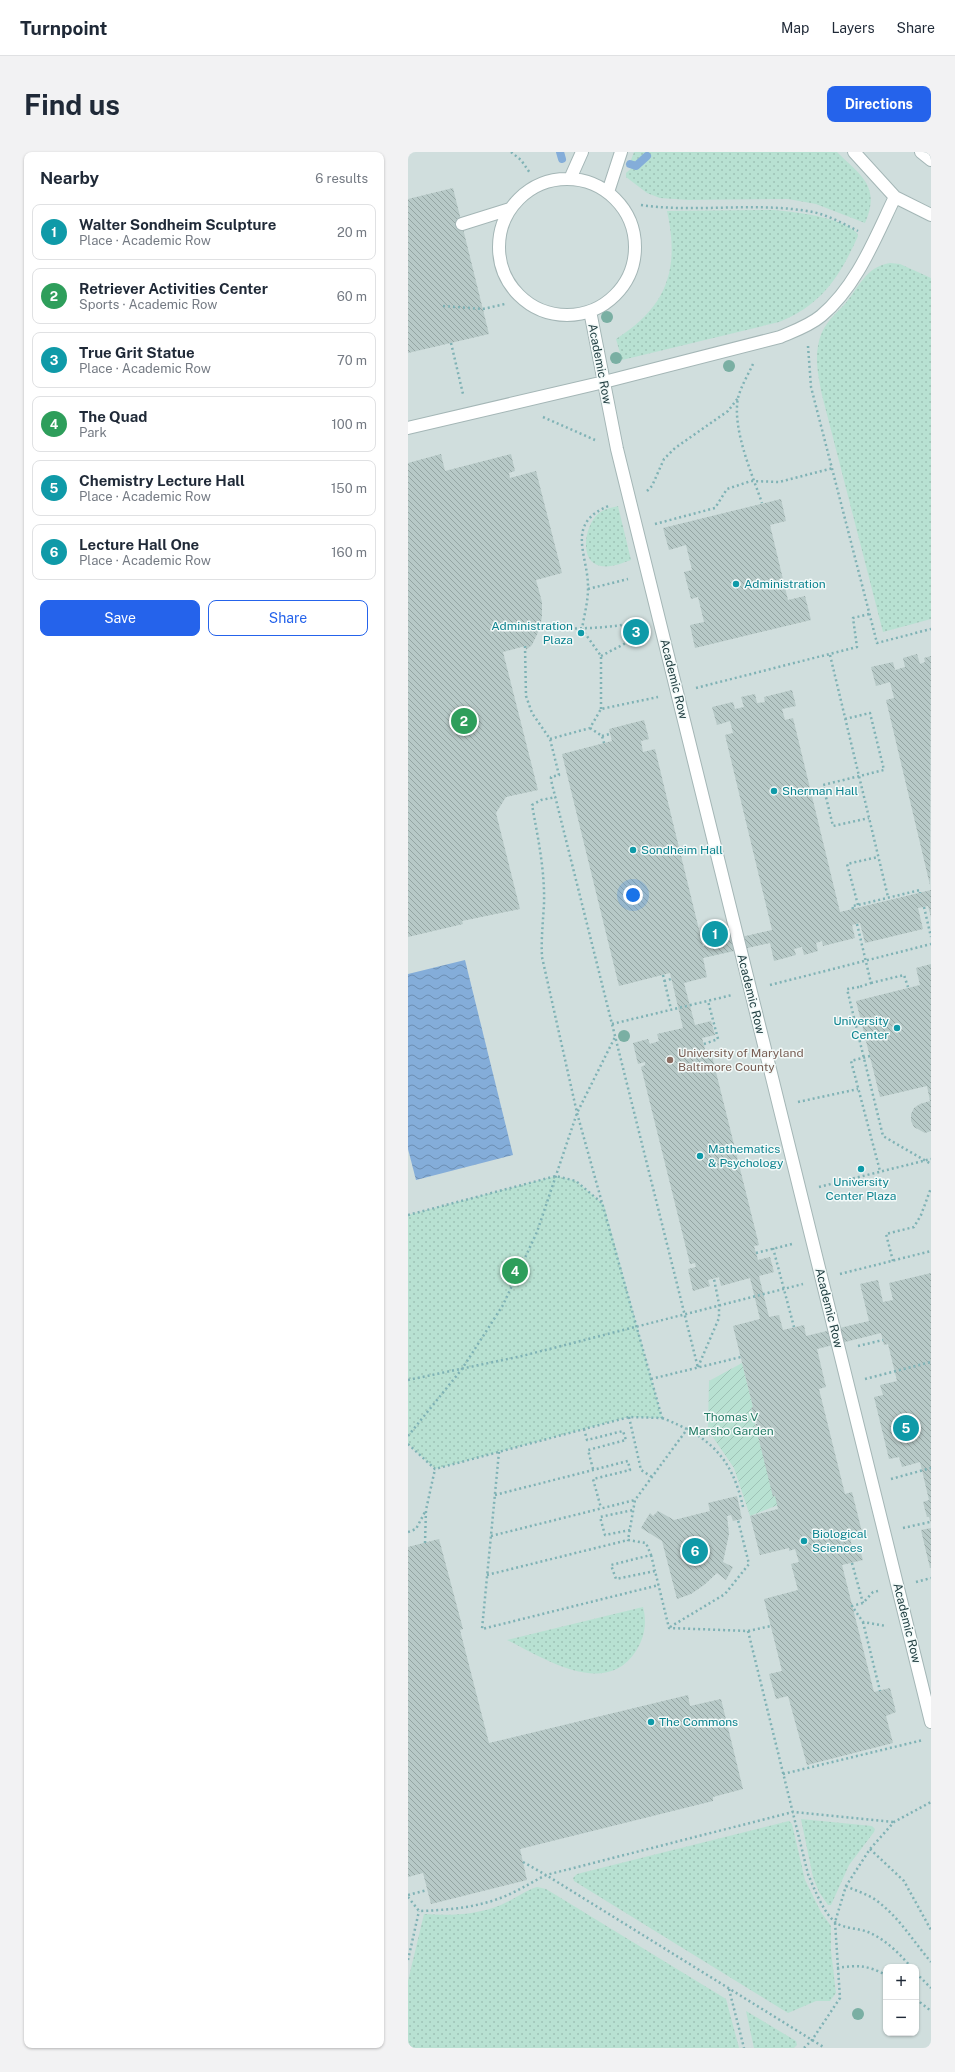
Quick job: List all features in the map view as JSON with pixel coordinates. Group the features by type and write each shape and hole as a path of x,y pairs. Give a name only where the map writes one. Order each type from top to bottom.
{"street":[{"path":"570,178 582,152"},
{"path":"608,192 621,152"},
{"path":"854,152 895,197 931,215"},
{"path":"921,152 931,160"},
{"path":"570,178 590,182 608,192 620,203 631,222 636,243 633,265 624,285 609,301 590,311 572,315 553,314 536,307 520,296 508,281 501,264 499,245 502,226 510,210 522,196 536,186 553,180 570,178"},
{"path":"408,428 604,382 780,337 805,327 820,316 838,299 861,265 895,197"},
{"path":"462,224 510,210"},
{"name":"Academic Row","path":"590,311 617,449 931,1722"}],"path":[{"path":"511,152 521,160 530,173"},
{"path":"641,205 680,209 767,208 808,211 836,220 875,238"},
{"path":"443,306 483,309 505,304"},
{"path":"805,327 809,351 811,387 877,643 931,629"},
{"path":"451,343 462,389"},
{"path":"550,739 590,728 601,710 601,656 582,629 588,589 581,550 582,539 588,520 600,509 648,491 664,459 675,448 728,411 738,398 755,360"},
{"path":"738,398 737,414 739,428 762,504"},
{"path":"513,404 617,449"},
{"path":"637,528 715,508 727,489 754,480 779,482 833,468"},
{"path":"588,589 648,574"},
{"path":"601,710 830,655 857,647 853,618 870,614"},
{"path":"540,628 582,629 639,622 647,629"},
{"path":"647,629 660,625"},
{"path":"601,656 626,643 643,639 647,629"},
{"path":"525,646 526,696 532,713 550,739 559,774 551,777 698,1368"},
{"path":"830,655 858,777 888,897"},
{"path":"845,719 870,713 884,770 823,785 833,826 869,818"},
{"path":"590,728 602,736 604,743"},
{"path":"602,736 610,734"},
{"path":"556,797 541,800 532,805 542,855 544,904 541,933 542,957 577,1113 604,1205 662,1418"},
{"path":"858,905 847,864 878,857"},
{"path":"853,909 852,906 888,897 920,890 920,893"},
{"path":"924,907 931,936"},
{"path":"857,924 871,983"},
{"path":"766,986 931,944"},
{"path":"663,975 671,1009"},
{"path":"908,988 904,975 847,989 883,1136 931,1164"},
{"path":"664,981 671,979"},
{"path":"612,1024 750,990"},
{"path":"704,1044 718,1039 708,1001"},
{"path":"408,1436 462,1369 503,1306 537,1232 577,1113 615,1037"},
{"path":"870,1056 851,1060 880,1171"},
{"path":"779,1106 858,1089"},
{"path":"800,1191 931,1159"},
{"path":"408,1215 556,1176 576,1181 604,1205"},
{"path":"893,1261 886,1234 914,1227 921,1215 931,1188"},
{"path":"756,1253 812,1239"},
{"path":"773,1248 794,1327"},
{"path":"408,1380 462,1369 637,1327 719,1304 931,1251"},
{"path":"698,1368 719,1318 719,1304 714,1278"},
{"path":"839,1351 883,1340"},
{"path":"651,1379 741,1357"},
{"path":"880,1375 931,1362"},
{"path":"628,1417 641,1470 652,1476"},
{"path":"434,1469 628,1417 662,1418 688,1428 713,1446 730,1467 742,1507"},
{"path":"628,1540 635,1500 688,1428"},
{"path":"584,1429 587,1440 623,1431 626,1440 588,1450 593,1470"},
{"path":"408,1444 434,1469"},
{"path":"499,1452 482,1629 659,1585"},
{"path":"495,1495 628,1461 630,1470 593,1479 601,1508"},
{"path":"904,1475 931,1468"},
{"path":"425,1543 426,1510 434,1469"},
{"path":"491,1536 635,1500"},
{"path":"408,1532 416,1529 426,1510"},
{"path":"630,1530 606,1535 600,1517 633,1510"},
{"path":"669,1628 725,1594 749,1564 738,1520"},
{"path":"884,1533 930,1522"},
{"path":"487,1575 628,1540 646,1543 651,1554 669,1628"},
{"path":"651,1554 611,1565 616,1579 655,1571"},
{"path":"852,1563 863,1603"},
{"path":"852,1606 863,1622 880,1691"},
{"path":"863,1622 908,1630"},
{"path":"669,1628 748,1631 771,1626"},
{"path":"748,1631 808,1874 817,1895 835,1922 869,1932 902,1956 909,1964"},
{"path":"783,1774 811,1768 885,1747 931,1738"},
{"path":"810,1764 811,1768"},
{"path":"804,2048 812,2040 840,1998 835,1922 846,1886 870,1849 894,1822 931,1802"},
{"path":"419,1911 454,1910 489,1902 511,1894 546,1875 793,1812 894,1822"},
{"path":"870,1849 904,1881 931,1930"},
{"path":"523,1862 825,2048"},
{"path":"846,1886 877,1900 885,1907 900,1922 931,1962"},
{"path":"408,1960 419,1911 408,1896 427,1890"},
{"path":"837,1968 856,1965 871,1967 883,1973"},
{"path":"919,1976 931,1988"},
{"path":"729,1989 744,2048"},
{"path":"917,2000 931,2011"}],"shaded area":[{"name":"University of Maryland Baltimore County","path":"408,152 931,152 931,2048 408,2048"}],"green space":[{"path":"634,152 837,152 861,175 866,183 870,191 871,200 869,210 865,223 816,204 788,199 688,200 660,198 647,193 626,177 626,173 635,165 631,160"},
{"path":"774,210 830,219 850,228 857,233 858,236 844,264 828,288 818,298 794,315 779,322 622,360 616,339 633,327 647,314 658,300 666,285 672,251 671,232 667,211"},
{"path":"890,263 900,264 931,278 931,619 883,632 822,395 818,371 817,352 819,339 827,323 844,305 863,279 874,269 881,265"},
{"path":"618,506 631,560 613,566 601,566 594,563 589,558 586,543 587,534 593,519 600,512"},
{"path":"556,1176 576,1181 604,1205 662,1418 628,1417 435,1469 408,1444 408,1215"},
{"name":"Thomas V Marsho Garden","path":"742,1363 753,1407 755,1424 778,1505 750,1516 734,1468 708,1430 709,1381"},
{"path":"643,1607 645,1618 644,1629 639,1646 623,1665 608,1672 591,1673 574,1670 538,1656 507,1640"},
{"path":"801,1819 872,1826 875,1829 849,1865 831,1905 828,1905 819,1892 813,1877"},
{"path":"789,1821 792,1824 805,1880 821,1912 831,1926 831,1951 836,1993 830,2001 816,2001 788,2013 574,1881 573,1878 577,1874"},
{"path":"537,1887 546,1889 726,1999 739,2048 408,2048 408,1981 424,1914 453,1915 482,1911 501,1905"},
{"path":"746,2011 796,2041 797,2045 794,2048 754,2048"}],"water":[{"path":"465,960 513,1155 416,1180 408,1149 408,974"}],"building":[{"path":"453,188 489,334 408,353 408,199"},
{"path":"441,454 445,471 511,454 515,471 509,473 510,478 536,471 562,573 536,580 542,602 542,616 540,628 532,645 526,650 525,646 503,652 538,790 506,797 496,813 520,909 462,921 463,924 408,937 408,463"},
{"name":"Administration","path":"781,499 786,521 770,525 788,600 805,596 811,620 695,648 690,625 704,622 698,597 691,599 684,572 692,570 686,545 669,550 663,528"},
{"path":"917,654 920,664 925,662 924,658 931,656 930,885 886,700 894,698 890,682 876,686 871,667 893,662 895,670 905,667 903,658"},
{"path":"792,690 796,706 782,709 785,720 793,718 840,912 931,890 931,917 928,906 918,908 923,929 865,943 860,923 852,925 855,938 823,946 822,941 816,943 818,951 804,955 802,947 794,949 796,955 774,961 770,943 703,958 707,977 684,983 695,1025 711,1021 715,1035 702,1038 706,1053 711,1052 759,1245 754,1246 758,1260 770,1257 774,1272 759,1276 769,1317 779,1315 783,1330 804,1325 806,1336 869,1321 860,1284 878,1280 883,1302 893,1300 889,1283 931,1273 931,1523 929,1517 927,1517 923,1502 929,1500 920,1462 902,1467 899,1457 889,1459 874,1397 883,1395 880,1385 897,1381 888,1344 884,1345 881,1333 817,1349 826,1387 819,1389 845,1494 852,1492 862,1532 850,1536 852,1548 859,1547 863,1560 842,1565 874,1692 890,1688 896,1712 886,1716 893,1743 807,1765 788,1696 776,1699 769,1674 782,1671 764,1599 798,1590 791,1564 799,1562 795,1549 789,1551 789,1548 760,1555 750,1516 778,1509 775,1496 773,1497 755,1424 757,1424 751,1408 753,1407 733,1326 760,1319 750,1278 721,1286 719,1277 708,1280 710,1286 693,1291 688,1269 696,1267 695,1263 690,1264 641,1067 645,1065 645,1062 638,1064 633,1043 648,1039 650,1044 659,1041 657,1034 683,1028 670,973 619,986 562,754 612,741 609,729 644,720 649,739 641,741 643,752 655,749 703,946 772,930 725,735 733,733 730,721 717,725 712,707 733,702 735,709 744,707 741,697 755,694 757,703 765,702 764,697"},
{"name":"University Center","path":"931,964 931,1131 925,1133 914,1127 911,1121 911,1114 914,1108 920,1104 930,1101 927,1086 880,1097 856,1001 920,985 916,968"},
{"path":"737,1496 742,1519 733,1521 731,1515 727,1516 729,1534 723,1562 733,1567 726,1580 717,1573 691,1594 677,1599 662,1541 641,1528 650,1513 653,1516 658,1511 674,1520 710,1511 708,1503"},
{"path":"931,1528 931,1568 930,1568 921,1530"},
{"name":"The Commons","path":"439,1539 463,1629 460,1630 489,1743 688,1695 690,1706 721,1699 743,1789 713,1797 713,1801 520,1849 527,1880 431,1904 423,1873 408,1877 408,1547"}],"waterway":[{"path":"560,152 562,159"},
{"path":"630,164 636,166 647,156"}],"place":[{"name":"Administration","path":"736,584"},
{"name":"True Grit Statue","path":"636,632"},
{"name":"Administration Plaza","path":"581,633"},
{"name":"Retriever Activities Center","path":"464,721"},
{"name":"Sherman Hall","path":"774,791"},
{"name":"Sondheim Hall","path":"633,850"},
{"name":"Walter Sondheim Sculpture","path":"715,934"},
{"name":"University Center","path":"897,1028"},
{"name":"University of Maryland Baltimore County","path":"670,1060"},
{"name":"Mathematics & Psychology","path":"700,1156"},
{"name":"University Center Plaza","path":"861,1169"},
{"name":"The Quad","path":"515,1271"},
{"name":"Chemistry Lecture Hall","path":"906,1428"},
{"name":"Biological Sciences","path":"804,1541"},
{"name":"Lecture Hall One","path":"695,1551"},
{"name":"The Commons","path":"651,1722"}]}
